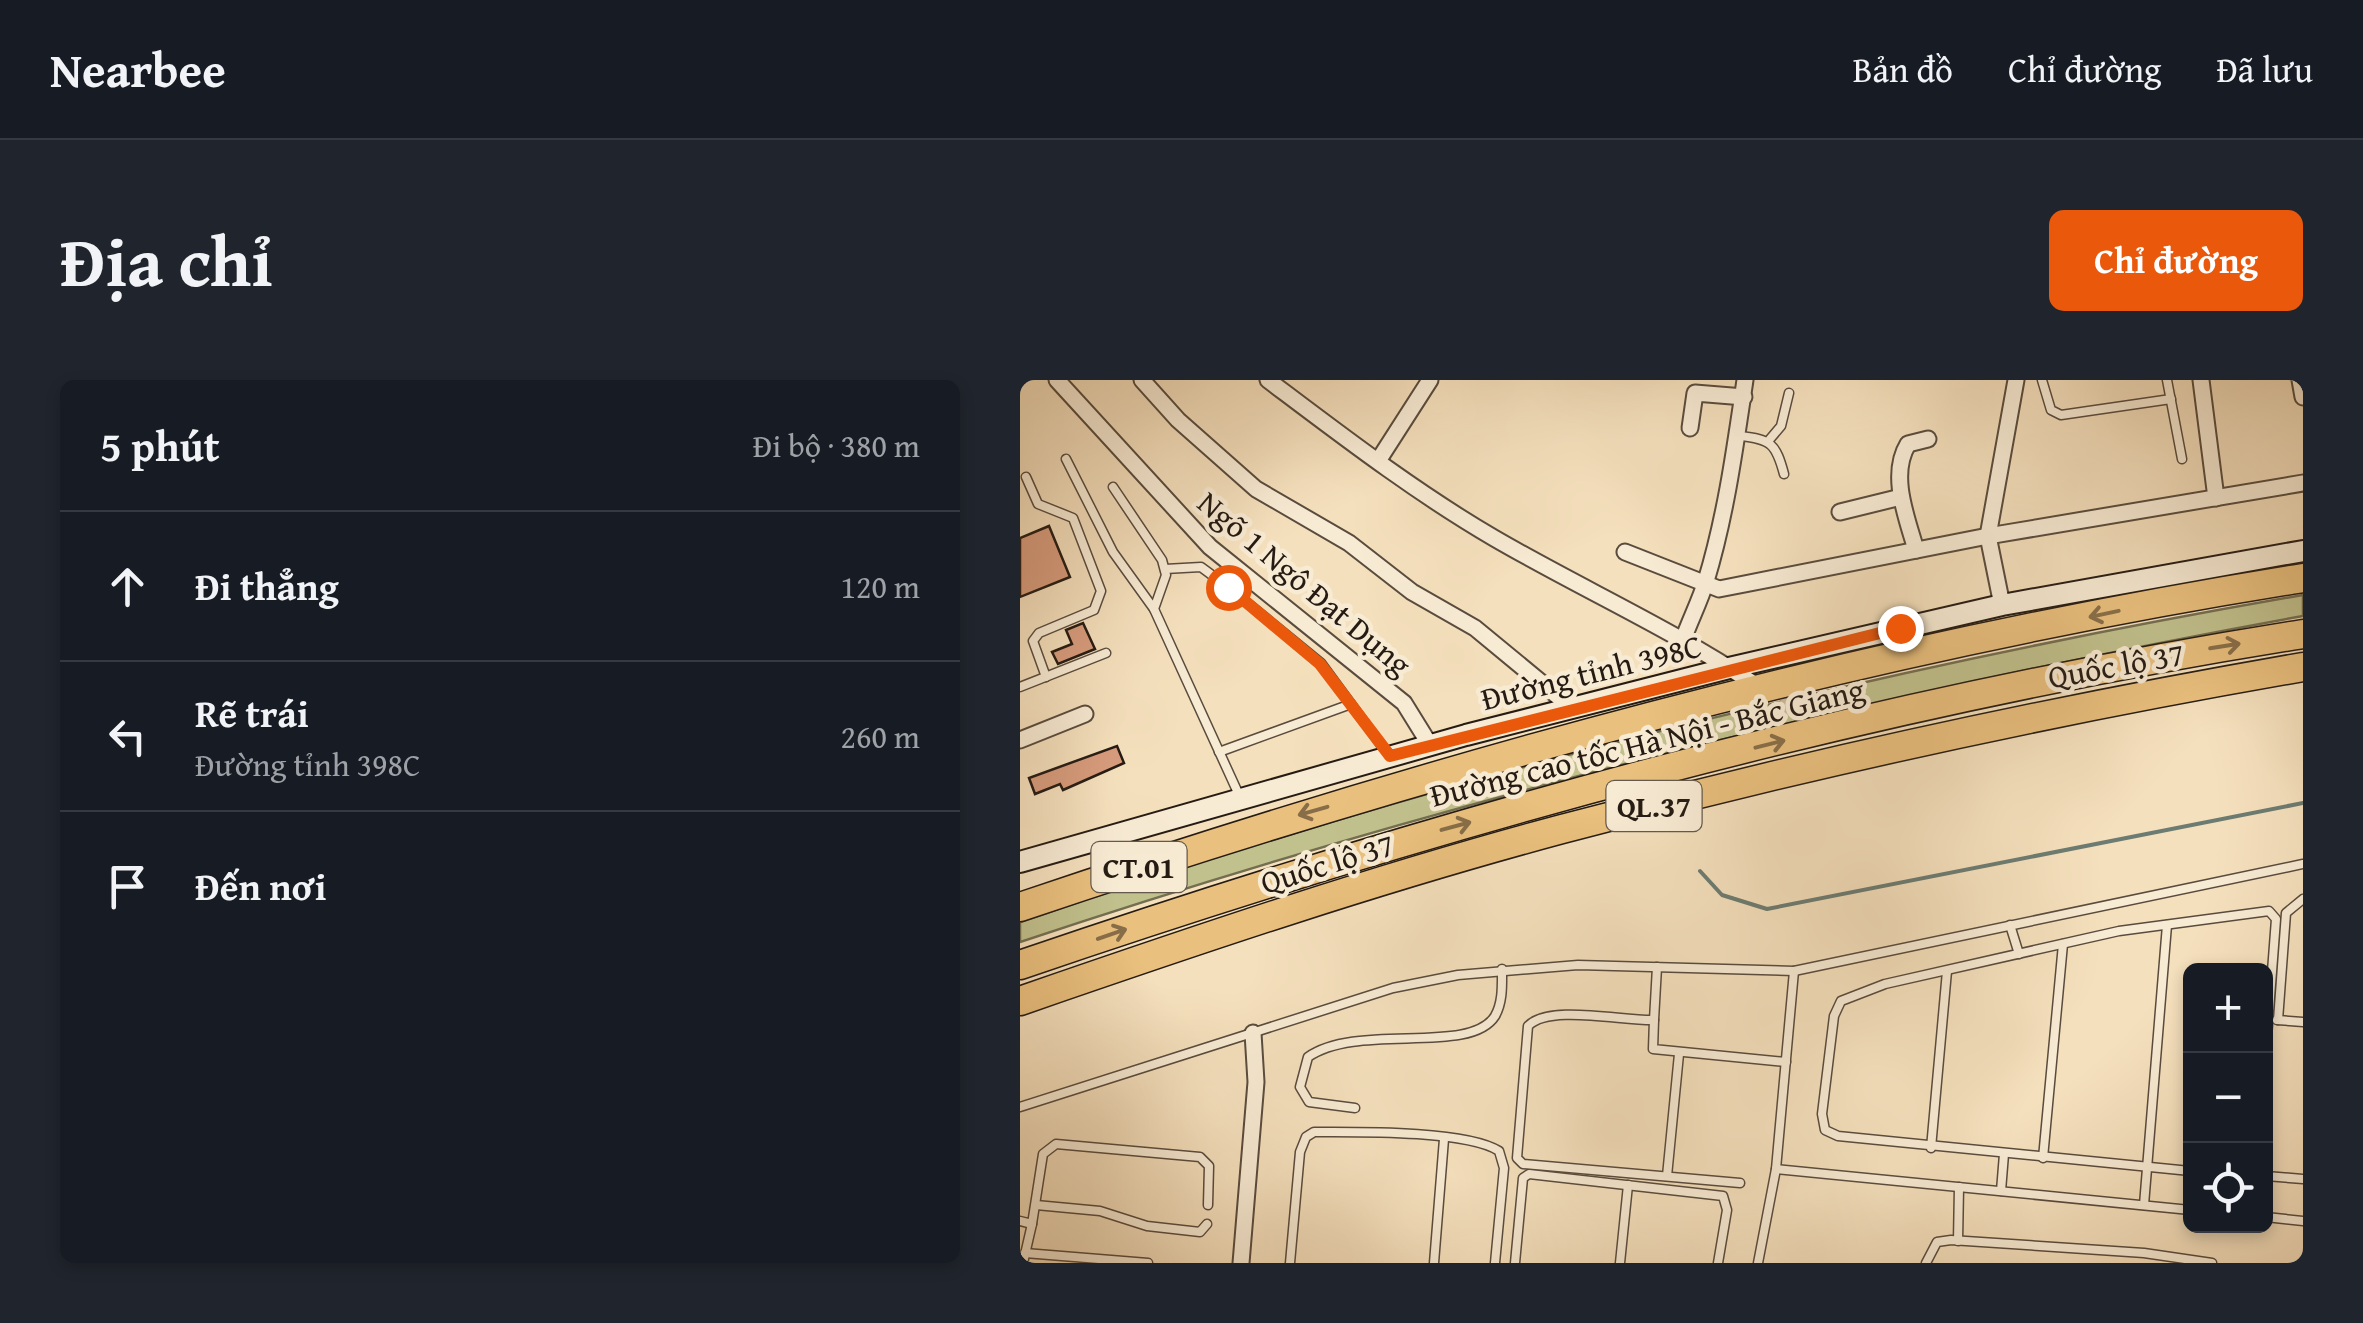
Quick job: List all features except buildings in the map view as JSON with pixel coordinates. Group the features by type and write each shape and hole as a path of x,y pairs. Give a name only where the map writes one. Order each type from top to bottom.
{"highway":[{"name":"Đường cao tốc Hà Nội - Bắc Giang","path":"1020,906 1257,826 1645,718 2176,598 2303,578"},
{"name":"Đường cao tốc Hà Nội - Bắc Giang","path":"1020,965 1274,878 1658,772 1924,708 2187,652 2303,634"},
{"name":"Quốc lộ 37","path":"1020,1000 1346,892 1848,747 2303,667"},
{"path":"1020,892 1257,826"}],"main road":[{"name":"Đường tỉnh 398C","path":"1020,862 1430,745 1729,668 2002,605 2303,551"}],"street":[{"name":"Ngõ 1 Ngô Đạt Dụng","path":"1057,380 1210,547 1404,703 1430,745"},
{"path":"1142,380 1178,420 1256,488 1349,543 1412,592 1476,628 1572,708"},
{"path":"1378,461 1430,380"},
{"path":"2002,605 1988,536 2018,380"},
{"path":"2200,380 2216,498"},
{"path":"2300,380 2303,397"},
{"path":"1276,382 1378,461 1494,538 1683,640 1754,684"},
{"path":"1683,640 1706,584 1740,436 1744,388 1695,394 1690,428"},
{"path":"1916,550 1901,497 1904,449 1928,439"},
{"path":"1626,552 1706,584 1734,587 1988,536 2303,483"},
{"path":"1840,512 1901,497"},
{"path":"1020,740 1085,714"},
{"path":"1242,1263 1256,1082 1253,1033"}],"lane":[{"path":"2042,380 2051,410 2061,415 2171,399"},
{"path":"2167,380 2182,459"},
{"path":"1770,439 1781,426 1790,394"},
{"path":"1740,436 1770,439 1784,474"},
{"path":"1066,459 1114,552 1154,608 1241,799"},
{"path":"1026,477 1038,504 1072,518 1101,590 1094,610 1039,634 1034,641 1046,676"},
{"path":"1113,488 1165,569 1164,587 1154,608"},
{"path":"1165,569 1202,567 1320,664 1390,756"},
{"path":"1020,687 1106,652"},
{"path":"1219,752 1351,704"},
{"path":"1020,1107 1393,988 1502,969 1657,967 1794,971 2303,864"},
{"path":"2278,1020 2286,913 2303,899"},
{"path":"2183,1170 1849,1141 1825,1130 1822,1114 1832,1028 1841,1001 1885,984 2063,944 2257,911 2273,913 2271,963"},
{"path":"2010,925 2019,954"},
{"path":"2144,1205 2167,925"},
{"path":"2042,1158 2063,944"},
{"path":"1657,967 1653,1050 1786,1062"},
{"path":"1355,1108 1309,1102 1300,1087 1308,1056 1344,1039 1472,1034 1495,1016 1501,1000 1502,969"},
{"path":"1932,1148 1947,970"},
{"path":"1758,1263 1776,1169 1794,971"},
{"path":"1654,1020 1560,1015 1532,1021 1528,1026 1516,1155 1522,1164 1740,1182"},
{"path":"2273,1020 2303,1022"},
{"path":"1666,1176 1680,1054"},
{"path":"1290,1263 1300,1152 1306,1137 1314,1132 1368,1132 1490,1145 1504,1157 1495,1263"},
{"path":"1434,1263 1444,1138"},
{"path":"1022,1263 1043,1154 1056,1144 1200,1156 1209,1166 1208,1205"},
{"path":"2001,1191 2004,1154"},
{"path":"1776,1169 2183,1209"},
{"path":"1515,1263 1523,1178 1544,1174 1723,1196 1727,1210 1718,1263"},
{"path":"2273,1177 2303,1179"},
{"path":"1620,1263 1628,1184"},
{"path":"1958,1241 1959,1187"},
{"path":"1036,1205 1100,1211 1178,1232 1200,1232 1207,1224"},
{"path":"2273,1219 2303,1221"},
{"path":"1020,1222 1032,1224"},
{"path":"1926,1263 1937,1242 1958,1241 2212,1263"},
{"path":"1025,1252 1148,1263"}],"green space":[{"path":"2303,595 2303,616 1978,681 1656,756 1336,843 1020,942 1020,922 1335,821 1495,775 1816,693 1978,657"}],"waterway":[{"path":"1700,871 1722,895 1767,909 2303,803"}],"tunnel":[{"path":"1761,689 1821,729"}],"route":[{"path":"1228,587 1320,664 1390,756 1900,628"}]}
